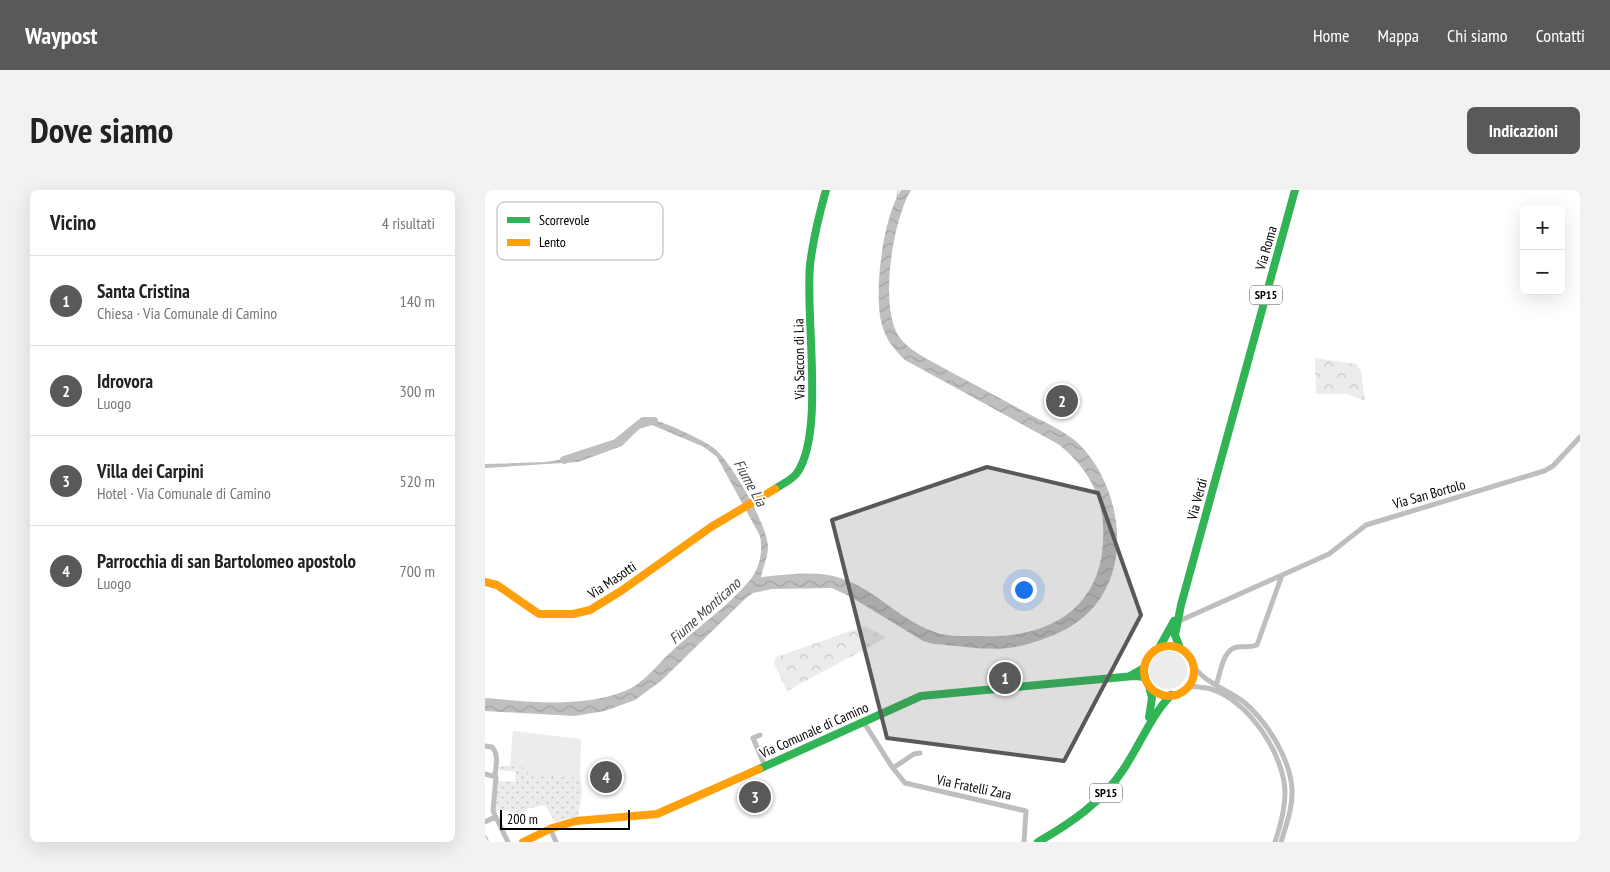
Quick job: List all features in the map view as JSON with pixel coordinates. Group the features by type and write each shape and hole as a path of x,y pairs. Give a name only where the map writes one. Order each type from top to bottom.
{"street":[{"name":"Via Saccon di Lia","path":"748,505 796,474 809,447 812,420 810,266 817,221 826,190"},
{"name":"Via Roma","path":"1236,400 1295,190"},
{"name":"Via Verdi","path":"1181,605 1236,400"},
{"name":"Via San Bortolo","path":"1177,622 1329,554 1366,525 1544,471 1553,466 1580,437"},
{"name":"Via Masotti","path":"485,582 497,585 539,614 581,613 621,591 697,536 748,505"},
{"path":"1216,685 1225,658 1230,651 1234,648 1257,644 1282,575"},
{"name":"SP15","path":"1179,648 1175,635 1181,605"},
{"name":"SP15","path":"1038,842 1085,813 1106,794 1136,749 1149,720 1152,698 1145,678 1144,668 1149,656 1159,648 1171,630 1181,605"},
{"path":"1159,648 1166,646 1179,648 1190,658 1198,673 1245,704 1272,736 1286,764 1291,796 1290,813 1281,842"},
{"path":"1193,665 1193,672 1188,686 1211,690 1231,699 1250,716 1274,751 1281,768 1285,793 1275,842"},
{"name":"Via Comunale di Camino","path":"1126,677 1144,668"},
{"name":"Via Comunale di Camino","path":"523,842 550,828 584,820 646,817 765,766 863,721 927,695 1126,677 1145,678"},
{"path":"1149,686 1163,695 1171,695"},
{"name":"SP15","path":"1149,720 1171,695 1183,691 1188,686"},
{"name":"Via Fratelli Zara","path":"863,721 893,768 905,782 914,786 1026,811 1024,842"},
{"path":"760,735 753,738 765,766"},
{"path":"485,746 492,746 497,758 495,817 508,842"},
{"path":"893,768 914,754 920,753"},
{"path":"485,774 495,775"},
{"path":"485,822 495,817"},
{"path":"550,828 556,842"},
{"path":"485,838 487,842"}],"highlighted area":[{"path":"987,467 1098,493 1141,615 1064,761 887,738 832,520"}],"green space":[{"path":"1315,358 1356,364 1361,371 1365,401 1347,394 1316,394"},
{"path":"865,626 886,638 787,691 774,663 776,657"},
{"path":"1168,651 1181,657 1187,670 1181,683 1168,689 1155,683 1149,670 1155,657"},
{"path":"513,731 581,739 580,772 571,778 526,772 526,768 510,765"},
{"path":"511,765 526,768 526,772 571,778 580,772 582,795 578,816 555,822 545,805 525,809 525,813 521,814 503,810 495,812 498,781 515,782 516,772 499,770 498,767"}],"water":[{"path":"901,190 911,190 904,204 899,222 891,264 889,286 893,324 900,338 916,352 1061,431 1079,444 1094,463 1106,485 1114,508 1117,533 1116,558 1109,581 1098,602 1080,620 1053,635 1031,643 991,649 934,644 923,641 851,597 832,588 772,589 753,593 745,599 661,681 635,700 605,711 574,716 485,711 485,698 538,702 573,702 608,696 632,688 742,590 756,570 760,559 760,536 717,457 704,447 652,425 639,429 622,446 578,462 485,468 485,464 545,462 578,457 610,447 625,439 649,419 673,427 710,445 730,467 748,495 766,537 768,551 761,577 821,574 840,578 864,589 920,626 937,633 954,636 1004,636 1029,632 1051,624 1070,612 1085,597 1096,577 1102,553 1103,524 1102,512 1095,489 1083,469 1058,444 905,360 888,340 879,311 879,276 889,218"}],"waterway":[{"path":"897,197 898,190"},
{"name":"Fiume Lia","path":"564,460 616,443 643,421 654,421"}],"traffic: fast":[{"path":"775,489 790,480 797,473 805,455 810,431 812,403 810,265 826,190"},
{"path":"1180,648 1175,635 1181,605 1295,190"},
{"path":"1159,648 1174,621"},
{"path":"1130,676 1144,668"},
{"path":"759,769 921,696 1134,676 1145,677"},
{"path":"1149,686 1152,698 1149,717"},
{"path":"1038,842 1085,811 1115,782 1157,712 1171,695"}],"traffic: slow":[{"path":"485,582 497,585 539,614 573,614 590,610 621,591 711,527 775,489"},
{"path":"1169,646 1183,650 1190,657 1194,671 1190,685 1183,692 1169,696 1155,692 1148,685 1144,671 1148,657 1155,650 1169,646"},
{"path":"523,842 552,828 576,821 657,814 759,769"}],"place":[{"name":"Idrovora","path":"1062,401"},
{"name":"Santa Cristina","path":"1005,678"},
{"name":"Parrocchia di san Bartolomeo apostolo","path":"606,777"},
{"name":"Villa dei Carpini","path":"755,797"}],"water label":[{"name":"Fiume Monticano","path":"705,611"}]}
